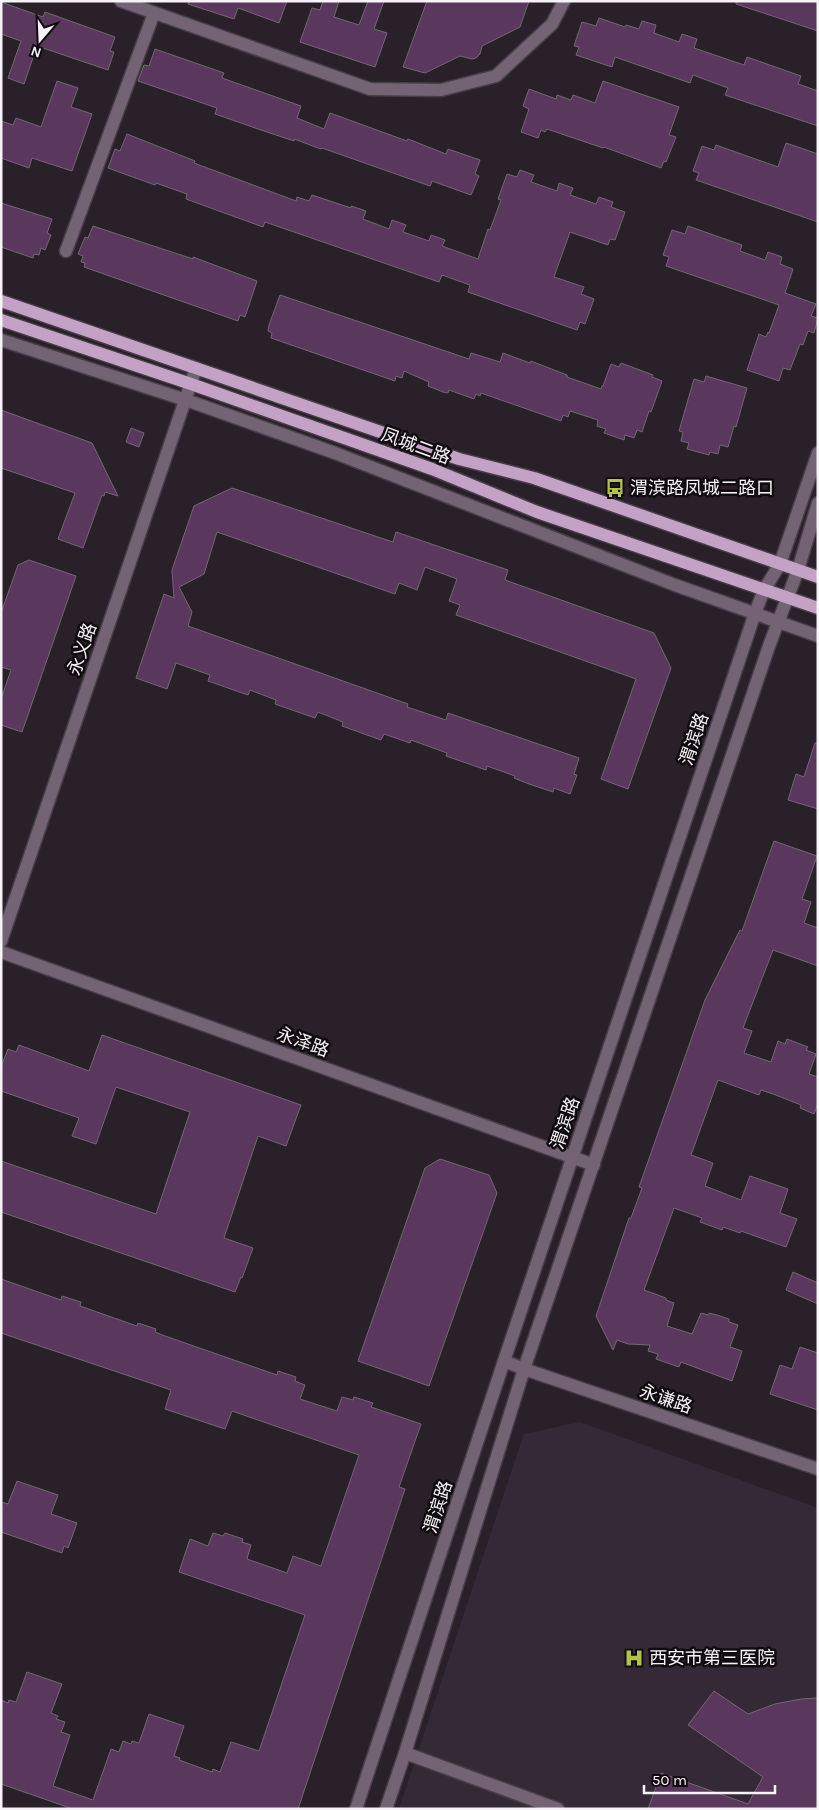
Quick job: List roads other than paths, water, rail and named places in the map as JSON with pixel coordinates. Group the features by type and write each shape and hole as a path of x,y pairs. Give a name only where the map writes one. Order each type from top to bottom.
{"main road":[{"name":"凤城二路","path":"1,301 459,459 534,478 818,577"},
{"name":"凤城二路","path":"1,320 191,384 432,469 536,512 818,608"}],"street":[{"path":"121,1 148,8 370,89 441,90 496,76 552,24 564,1"},
{"path":"66,251 148,8"},
{"path":"1,340 186,400 335,453 675,585 818,636"},
{"name":"永义路","path":"1,940 196,368"},
{"name":"渭滨路","path":"356,1809 755,613 764,590 780,564 818,453"},
{"path":"386,1809 524,1369 768,646 798,570 818,503"},
{"name":"永泽路","path":"1,952 594,1165"},
{"name":"永谦路","path":"504,1361 818,1469"},
{"path":"405,1753 558,1809"}],"place":[{"name":"渭滨路凤城二路口","path":"615,488"},
{"name":"西安市第三医院","path":"634,1658"}]}
